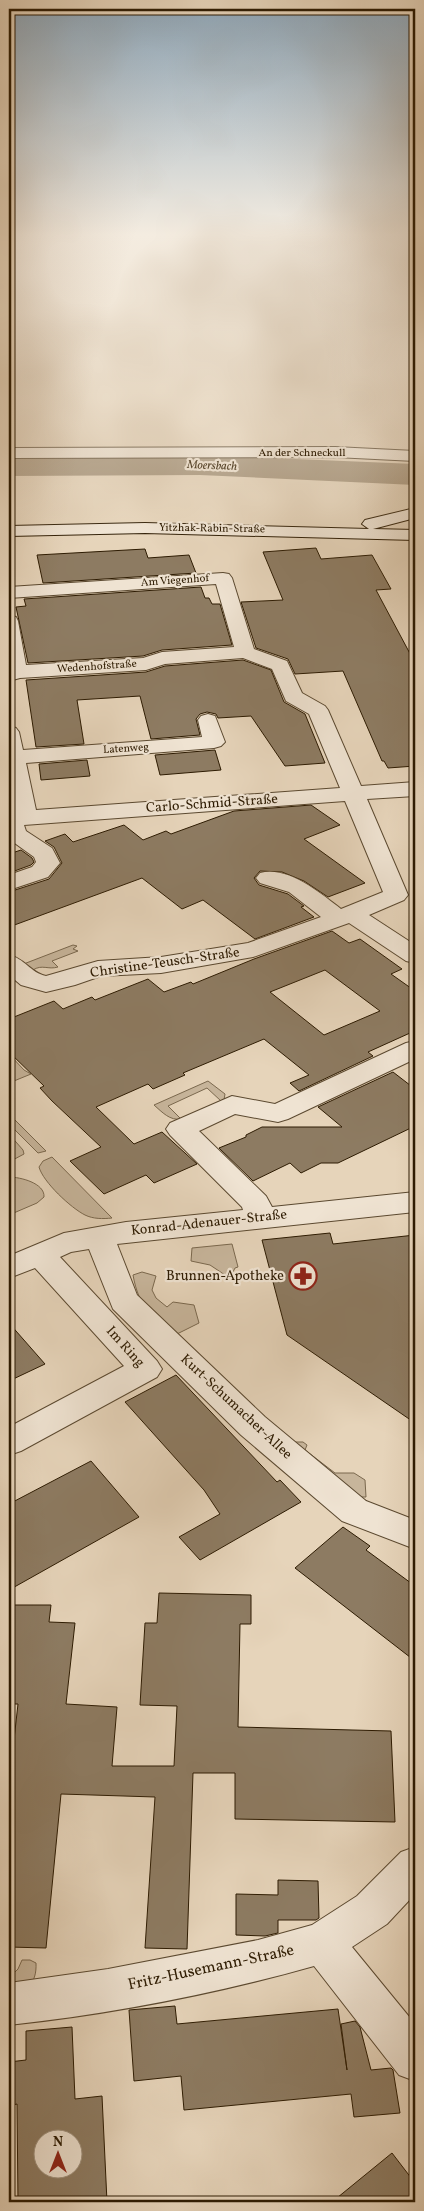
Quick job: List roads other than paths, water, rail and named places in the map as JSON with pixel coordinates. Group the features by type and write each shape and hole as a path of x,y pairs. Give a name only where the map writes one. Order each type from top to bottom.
{"street":[{"name":"An der Schneckull","path":"9,453 335,452 415,456"},
{"path":"330,532 415,513"},
{"name":"Yitzhak-Rabin-Straße","path":"9,531 145,528 415,535"},
{"name":"Am Viegenhof","path":"9,592 223,578 245,652"},
{"path":"9,621 13,674"},
{"path":"245,652 280,665 293,697 318,710 353,793"},
{"name":"Wedenhofstraße","path":"13,674 146,664 162,658 245,652"},
{"name":"Latenweg","path":"13,759 214,742 208,720"},
{"path":"9,732 13,759 16,834 44,853 48,864 40,872 9,883"},
{"name":"Carlo-Schmid-Straße","path":"15,818 415,789"},
{"name":"Christine-Teusch-Straße","path":"9,962 30,980 46,984 66,980 98,969 161,965 252,950 396,895 353,793"},
{"path":"268,878 296,887 415,956"},
{"path":"260,1218 256,1203 180,1128 232,1105 278,1113 415,1049"},
{"name":"Konrad-Adenauer-Straße","path":"9,1268 64,1242 126,1232 415,1202"},
{"name":"Kurt-Schumacher-Allee","path":"99,1237 124,1301 253,1426 354,1511 415,1535"},
{"name":"Im Ring","path":"9,1442 146,1370 39,1254"},
{"name":"Fritz-Husemann-Straße","path":"9,2004 108,1990 258,1961 322,1943 372,1910 415,1866"},
{"path":"322,1943 415,2059"}],"waterway":[{"name":"Moersbach","path":"9,466 200,465 415,475"}],"place":[{"name":"Brunnen-Apotheke","path":"303,1276"}]}
